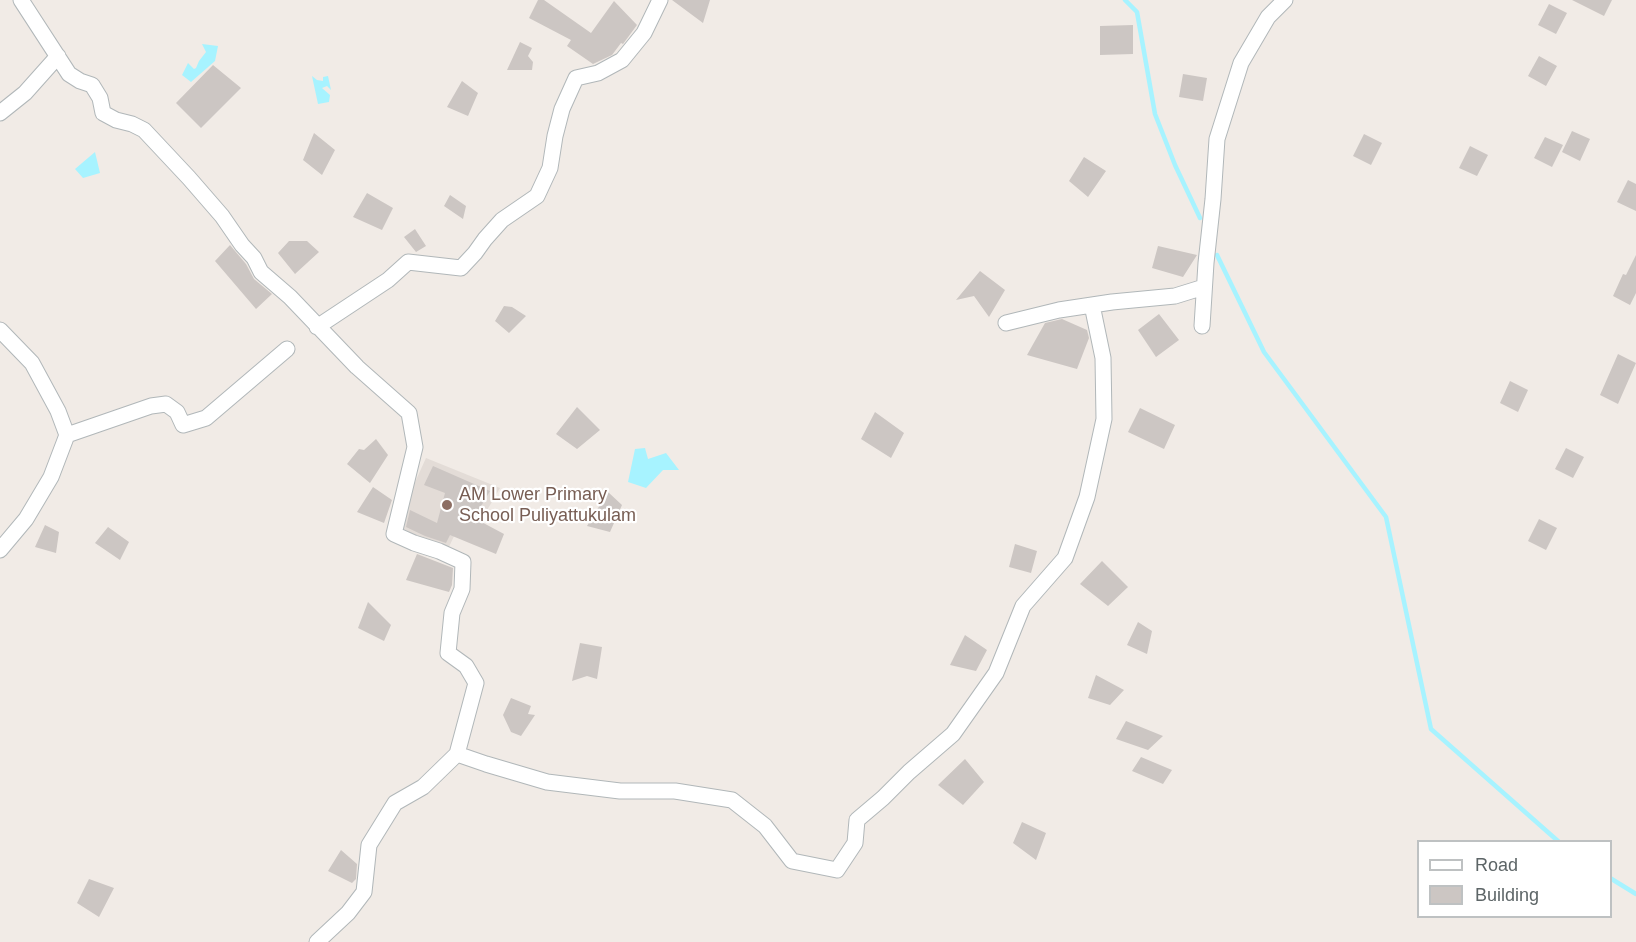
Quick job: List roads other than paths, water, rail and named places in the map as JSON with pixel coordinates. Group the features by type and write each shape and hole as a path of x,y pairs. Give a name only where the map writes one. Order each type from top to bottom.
{"street":[{"path":"21,0 69,74 92,85 100,98 103,113 144,130 222,216 254,258 261,272 290,297 357,367 409,414 416,447 394,534 464,562 462,589 452,613 448,653 466,666 476,683 456,754 423,787 395,803 369,845 364,892 348,913 316,942"},
{"path":"317,327 388,280 408,262 460,268 476,253 484,239 502,220 537,196 550,168 562,109 576,78 598,73 622,60 644,33 660,0"},
{"path":"1203,326 1216,139 1240,63 1268,17 1285,0"},
{"path":"0,113 25,93 58,56"},
{"path":"1006,323 1059,310 1175,296 1204,287"},
{"path":"456,754 547,782 620,791 675,791 732,800 765,826 792,861 837,870 855,843 857,820 953,734 996,673 1023,606 1065,558 1088,497 1104,419 1103,358 1092,305"},
{"path":"0,330 32,363 58,411 67,435 51,477 26,519 0,550"},
{"path":"67,435 151,406 166,404 177,412 183,424 206,418 287,349"}],"water":[{"path":"202,44 218,46 215,61 191,82 182,75 188,63 194,69 196,68 206,52"},
{"path":"312,76 323,81 323,77 328,76 331,90 327,86 322,88 330,95 329,102 318,104"},
{"path":"95,152 100,173 83,178 75,169"},
{"path":"645,448 648,459 666,453 679,470 663,470 646,488 628,482 635,449"}],"waterway":[{"path":"1125,0 1137,12 1155,114 1175,165 1200,218"},
{"path":"1217,255 1264,352 1386,517 1431,729 1557,840"},
{"path":"1612,879 1636,894"}],"place":[{"name":"AM Lower Primary School Puliyattukulam","path":"447,505"}]}
